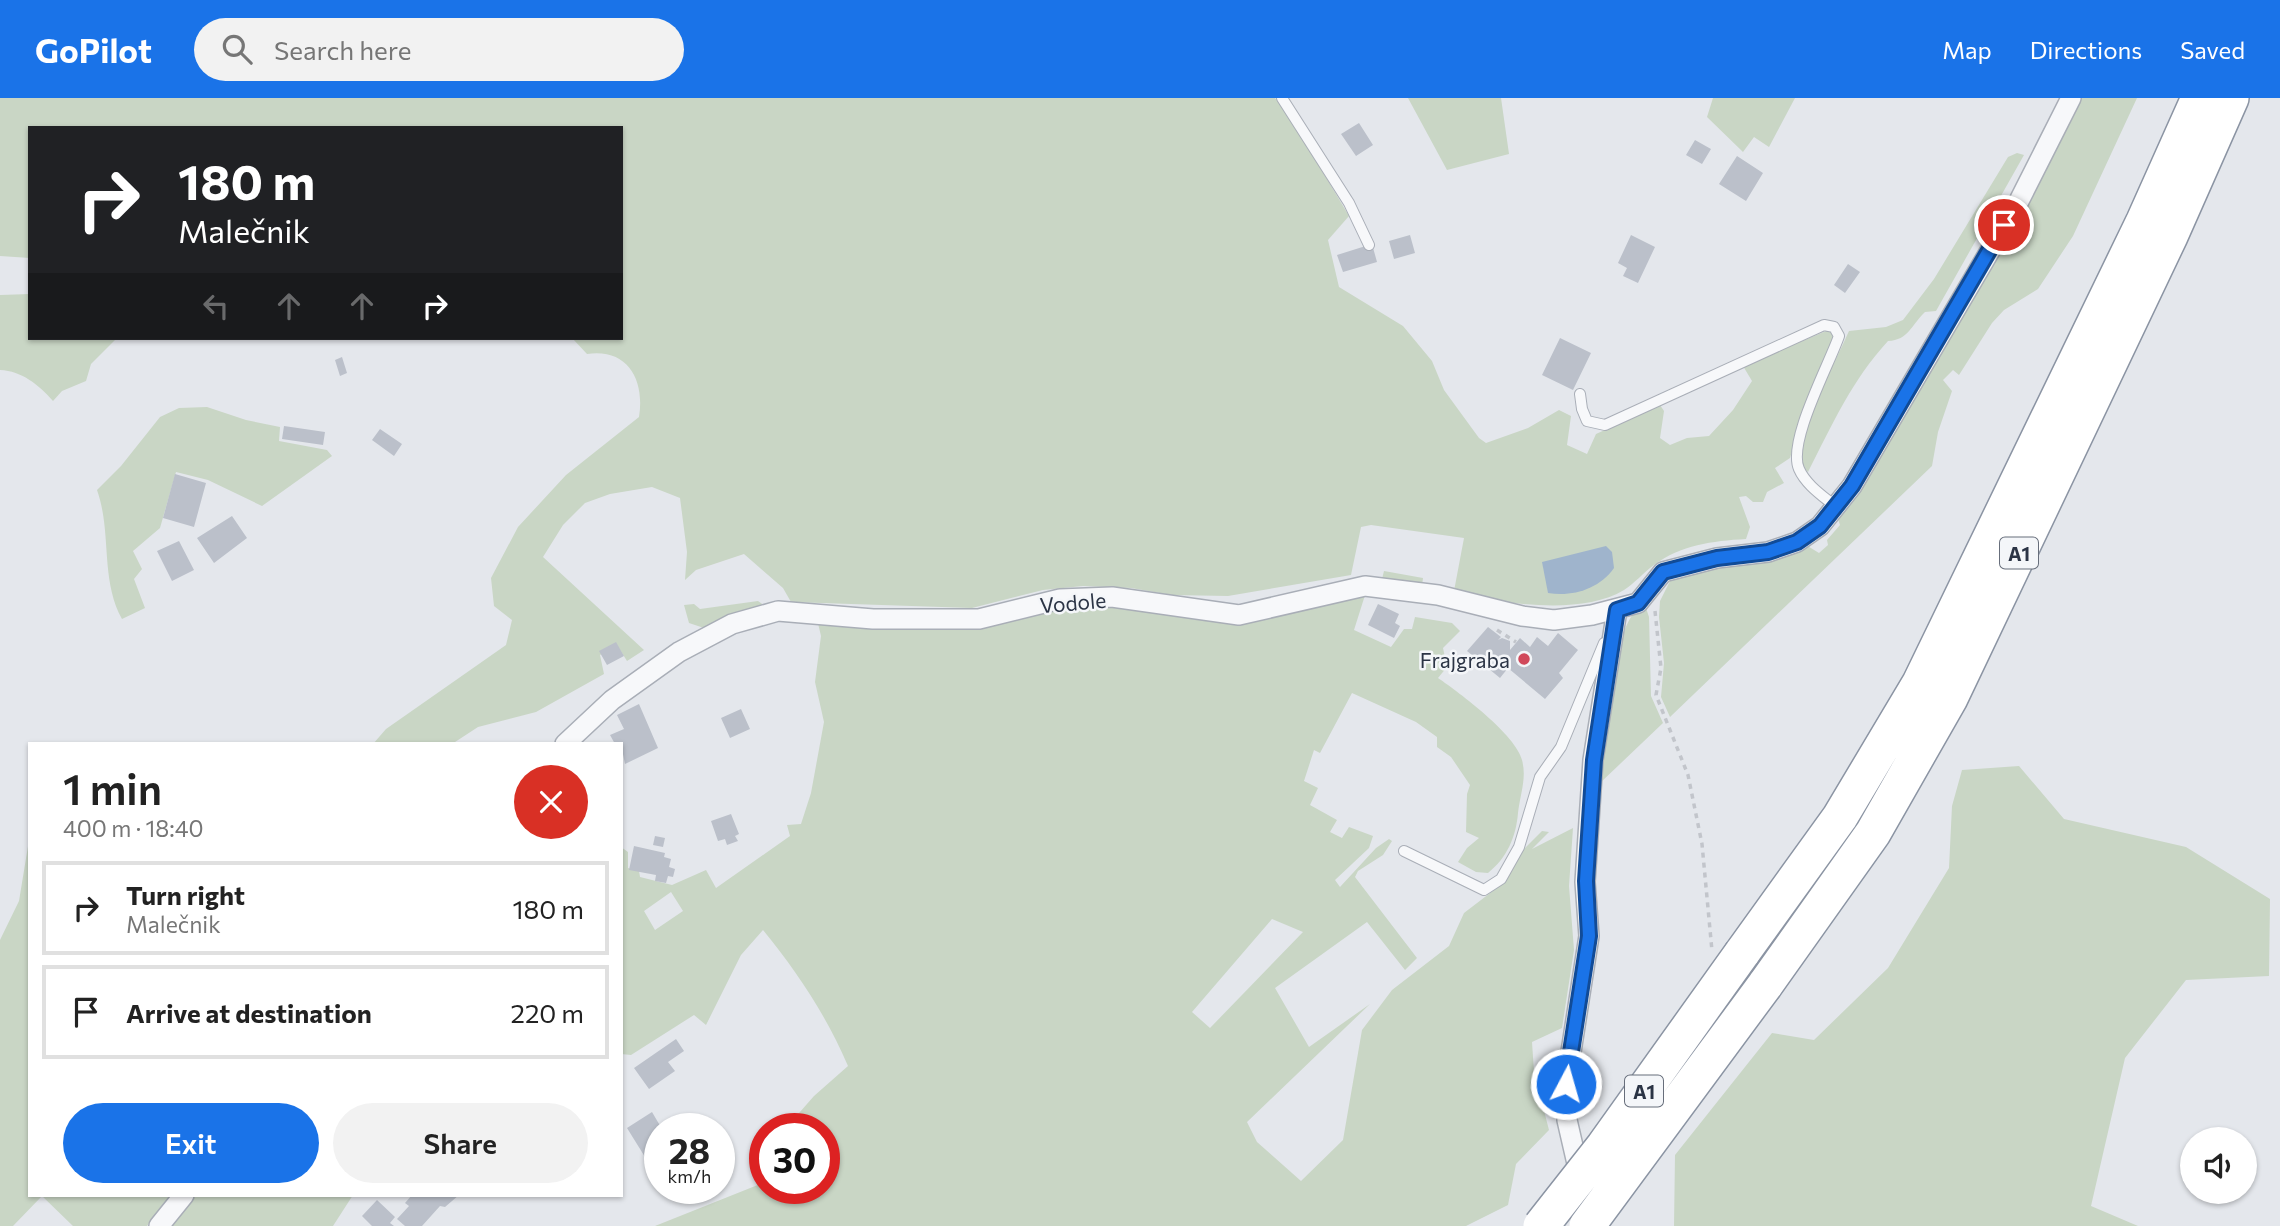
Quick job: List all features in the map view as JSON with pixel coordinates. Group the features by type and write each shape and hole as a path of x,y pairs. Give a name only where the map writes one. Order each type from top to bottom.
{"highway":[{"name":"A1","path":"1541,1226 1604,1146 1728,955 1840,817 1920,683 2144,221 2199,98"},
{"name":"A1","path":"1587,1226 1765,985 1873,832 1950,698 2170,236 2231,98"}],"street":[{"path":"1597,1226 1578,1170 1567,1121 1566,1084 1589,936 1586,881 1594,760 1617,610 1638,603 1663,572 1685,565 1768,552 1797,542 1820,526 1836,508 2018,203 2071,98"},
{"name":"Vodole","path":"567,742 612,700 679,652 732,624 778,611 873,619 979,619 1060,599 1112,597 1239,615 1365,586 1438,595 1522,616 1554,620 1617,610"},
{"path":"159,1226 182,1197"}],"lane":[{"path":"1282,98 1349,203 1369,245"},
{"path":"1580,394 1581,408 1587,421 1605,425 1824,325 1834,327 1839,336 1801,432 1797,467 1806,481 1836,508"},
{"path":"1404,850 1484,890 1501,879 1519,847 1541,777 1561,747 1617,610"}],"path":[{"path":"1656,581 1655,627 1661,668 1656,695 1688,775 1728,955"},
{"path":"1501,633 1516,642"}],"green space":[{"path":"0,98 1275,98 1287,112 1349,216 1328,240 1339,287 1403,326 1432,361 1444,390 1479,438 1486,443 1528,428 1559,410 1571,416 1567,445 1587,454 1596,434 1660,405 1664,411 1660,438 1670,445 1687,438 1709,436 1733,410 1752,381 1743,366 1831,329 1837,335 1799,427 1790,458 1775,468 1784,483 1767,492 1763,502 1753,502 1746,496 1739,497 1750,527 1746,539 1709,543 1675,553 1654,565 1624,590 1606,598 1586,603 1540,605 1494,600 1454,591 1464,538 1371,525 1361,527 1351,575 1228,596 1172,595 1131,588 1083,586 1043,590 972,608 791,602 783,588 744,554 696,570 685,580 687,552 680,498 652,487 610,494 585,503 563,525 543,557 644,650 627,661 617,645 600,655 604,674 536,712 478,727 455,742 375,742 386,729 506,645 512,620 494,606 491,578 518,527 566,475 639,417 639,391 631,369 613,356 587,354 574,340 623,340 623,126 28,126 28,258 0,256"},
{"path":"1408,98 1501,98 1509,154 1447,170"},
{"path":"1713,98 1795,98 1769,147 1754,137 1743,152 1707,117"},
{"path":"2073,98 2137,98 2073,236 2038,289 2004,310 1992,323 1959,375 1953,370 1943,380 1952,391 1938,432 1932,466 1670,717 1661,697 1664,663 1659,617 1660,601 1671,579 1806,545 1819,553 1828,545 1827,540 1840,525 1837,516"},
{"path":"2017,153 2024,155 1936,311 1925,312 1905,335 1888,341 1875,356 1843,404 1808,472 1802,466 1807,431 1818,397 1849,331 1886,327 1903,320 1934,279 2008,157"},
{"path":"28,294 28,340 115,340 91,364 86,381 62,391 53,401 30,380 16,373 0,370 0,295"},
{"path":"207,407 246,420 280,427 279,441 327,450 332,456 262,506 208,480 176,472 160,528 133,551 142,569 134,579 145,608 122,619 111,588 104,522 97,490 121,466 160,417 179,408"},
{"path":"1384,571 1423,578 1422,586 1382,579"},
{"path":"1366,592 1354,630 1391,647 1404,629 1412,629 1415,617 1452,623 1460,631 1443,648 1447,667 1438,678 1499,727 1518,750 1522,760 1523,786 1513,839 1500,861 1488,873 1476,872 1458,862 1467,848 1479,838 1466,832 1467,794 1470,785 1451,757 1437,747 1437,737 1416,722 1352,693 1320,753 1314,750 1304,781 1318,788 1310,805 1337,820 1330,832 1342,838 1349,827 1373,836 1369,848 1335,880 1340,887 1376,848 1389,839 1392,841 1383,855 1358,871 1355,877 1417,958 1405,970 1367,922 1275,988 1309,1047 1370,1004 1247,1122 1257,1142 1301,1181 1343,1140 1362,1030 1392,990 1449,946 1464,913 1498,887 1521,852 1542,831 1549,832 1532,849 1573,828 1569,886 1574,950 1562,1028 1532,1042 1534,1072 1549,1130 1516,1164 1508,1205 1466,1226 655,1226 710,1204 735,1204 735,1194 749,1188 749,1204 840,1204 840,1113 799,1113 848,1066 810,995 763,930 741,955 706,1025 694,1015 631,1055 623,1054 623,848 628,852 628,868 639,871 640,877 672,885 706,870 716,888 790,836 787,825 801,824 811,793 824,722 815,682 821,636 817,619 1072,604 1219,612","holes":["671,892 683,911 655,930 644,911","1272,919 1303,932 1210,1028 1192,1012"]},
{"path":"758,601 765,606 704,628 689,623 684,605 694,604 700,609"},
{"path":"1644,602 1649,617 1651,696 1663,723 1599,784 1615,660 1622,636 1632,616"},
{"path":"2019,766 2064,819 2186,847 2270,899 2269,976 2186,980 2125,1058 2091,1206 2138,1226 1674,1226 1675,1155 1772,1033 1814,1040 1888,968 1949,868 1952,806 1962,770"},
{"path":"28,846 28,1197 41,1197 13,1226 0,1226 0,940 19,901"},
{"path":"43,1197 170,1197 147,1226 73,1226"},
{"path":"187,1197 352,1197 333,1226 163,1226"}],"water":[{"path":"1606,546 1612,552 1614,568 1601,581 1585,590 1567,594 1548,593 1542,562"}],"building":[{"path":"1359,123 1373,145 1356,156 1341,134"},
{"path":"1695,140 1711,149 1702,164 1686,155"},
{"path":"1737,156 1763,173 1746,201 1719,184"},
{"path":"1410,235 1415,253 1394,259 1389,241"},
{"path":"1631,235 1655,247 1638,283 1623,276 1627,268 1618,263"},
{"path":"1372,244 1377,262 1343,272 1337,255"},
{"path":"1848,264 1860,272 1845,293 1834,285"},
{"path":"1560,338 1591,353 1573,390 1542,375"},
{"path":"342,357 347,373 340,376 335,360"},
{"path":"284,426 325,432 323,445 282,439"},
{"path":"380,429 402,444 394,456 372,440"},
{"path":"175,474 206,483 194,527 163,518"},
{"path":"232,516 247,538 214,563 197,538"},
{"path":"179,541 194,570 172,581 157,551"},
{"path":"1378,604 1399,614 1395,623 1400,626 1394,638 1368,625"},
{"name":"Frajgraba","path":"1488,627 1501,637 1498,640 1502,638 1510,641 1510,650 1520,638 1530,647 1537,637 1548,646 1558,633 1578,650 1559,673 1563,678 1545,699 1508,668 1500,678 1467,651"},
{"path":"616,642 624,656 607,665 599,651"},
{"path":"639,704 658,748 625,764 623,742 614,742 610,735 624,729 617,715"},
{"path":"741,709 750,729 730,738 721,718"},
{"path":"731,814 739,834 735,836 738,841 727,845 725,839 718,841 711,821"},
{"path":"655,836 665,838 663,847 653,845"},
{"path":"634,846 665,853 664,857 671,859 669,867 675,869 673,877 668,876 666,883 655,881 656,875 629,870"},
{"path":"676,1039 684,1051 668,1062 675,1071 649,1089 634,1068"},
{"path":"644,1117 644,1155 627,1128"},
{"path":"410,1197 457,1197 445,1207 440,1206 422,1226 405,1226 397,1219 409,1206 405,1203"},
{"path":"377,1200 395,1217 390,1223 394,1226 372,1226 362,1216"}],"place":[{"name":"Frajgraba","path":"1524,659"}],"route":[{"path":"1566,1084 1571,1038 1583,987 1589,936 1586,881 1594,760 1617,610 1638,603 1663,572 1717,558 1768,552 1797,542 1820,526 1852,486 2004,225"}]}
